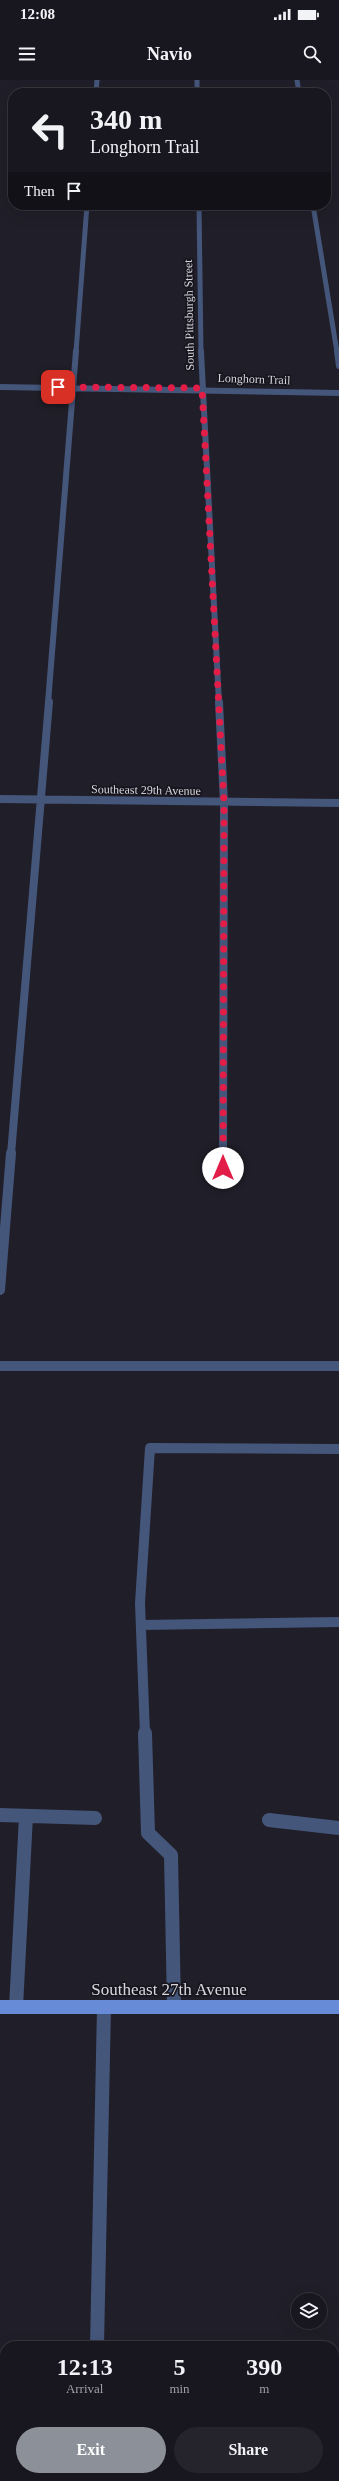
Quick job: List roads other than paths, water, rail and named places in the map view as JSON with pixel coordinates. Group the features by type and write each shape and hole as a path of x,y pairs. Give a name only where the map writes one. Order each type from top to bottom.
{"main road":[{"name":"Southeast 27th Avenue","path":"0,2007 339,2007"}],"street":[{"path":"0,1290 41,799 87,210"},
{"name":"South Pittsburgh Street","path":"199,210 202,388 224,803 223,1168"},
{"path":"314,210 339,366"},
{"name":"Longhorn Trail","path":"0,387 202,388 339,393"},
{"name":"Southeast 29th Avenue","path":"0,798 224,803 339,803"},
{"path":"0,1366 339,1366"},
{"path":"174,2007 171,1855 148,1833 140,1603 150,1448 339,1450"},
{"path":"141,1626 339,1622"},
{"path":"0,1816 95,1818"},
{"path":"16,2007 26,1816"},
{"path":"269,1820 339,1828"},
{"path":"97,2341 104,2007"}]}
